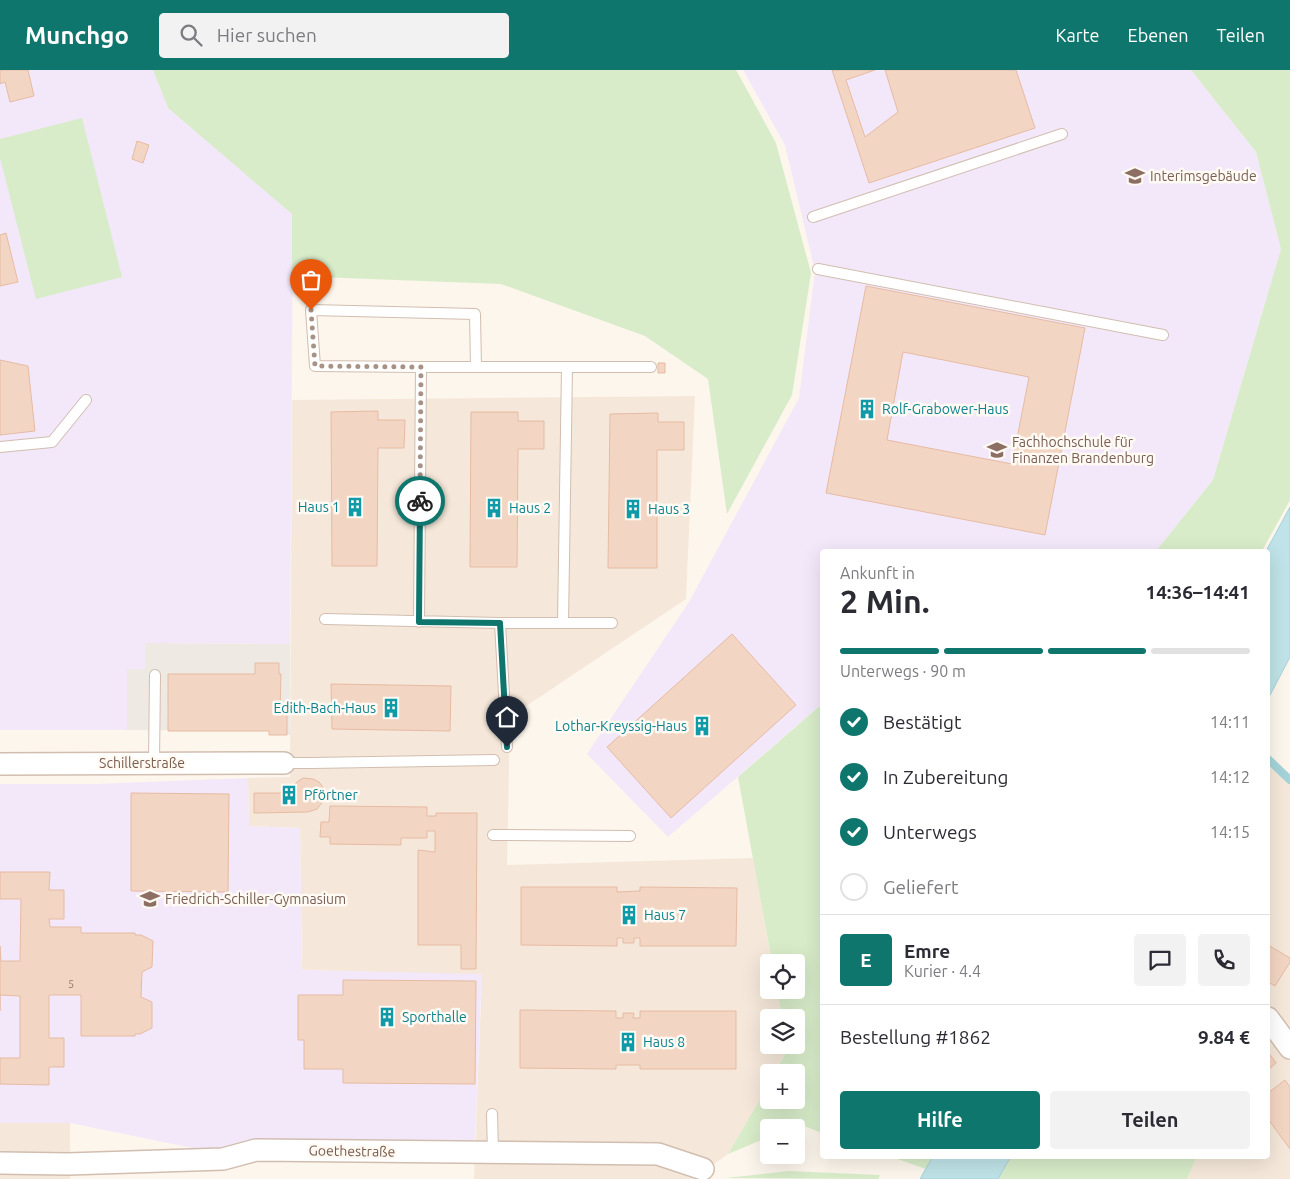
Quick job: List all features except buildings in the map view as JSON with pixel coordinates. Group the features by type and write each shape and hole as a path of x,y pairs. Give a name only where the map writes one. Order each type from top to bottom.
{"street":[{"name":"Schillerstraße","path":"0,764 284,763"},
{"path":"1270,1021 1290,1048"},
{"name":"Goethestraße","path":"0,1163 68,1172 222,1159 256,1150 493,1152 658,1154 703,1169"}],"lane":[{"path":"813,218 1062,134"},
{"path":"818,269 1163,335"},
{"path":"476,367 475,314 311,310 315,366 421,367 476,367 567,367 651,367"},
{"path":"419,622 421,367"},
{"path":"562,623 567,367"},
{"path":"0,447 52,442 86,400"},
{"path":"325,619 419,622 612,623"},
{"path":"500,623 507,747"},
{"path":"154,763 155,675"},
{"path":"284,763 494,760"},
{"path":"493,835 630,836"},
{"path":"492,1114 493,1152"}],"shaded area":[{"path":"0,70 153,70 168,108 293,214 290,644 145,643 145,669 127,669 127,730 0,730"},
{"name":"Fachhochschule für Finanzen Brandenburg","path":"743,70 1191,70 1256,152 1281,249 1213,480 1158,549 820,549 820,706 668,837 587,754 689,602 799,398 815,271 785,145"},
{"path":"695,396 686,599 510,717 507,865 753,858 771,954 760,954 760,999 779,999 781,1009 760,1009 760,1054 785,1054 779,1064 760,1064 760,1099 728,1154 693,1179 474,1179 482,975 302,970 300,828 249,826 248,778 290,777 292,400"},
{"path":"145,643 290,644 290,735 269,735 269,731 127,730 127,669 145,669"},
{"path":"1270,761 1290,780 1290,1179 1187,1179 1196,1159 1270,1159"},
{"name":"Friedrich-Schiller-Gymnasium","path":"248,778 249,826 300,828 302,970 482,974 475,1140 256,1145 222,1154 70,1123 0,1123 0,784 96,784"},
{"path":"0,1123 70,1123 70,1179 0,1179"}],"green space":[{"path":"153,70 736,70 776,143 811,273 792,395 727,514 708,379 645,336 501,284 292,276 292,214 168,108"},
{"path":"1191,70 1290,70 1290,500 1263,549 1158,549 1213,480 1281,249 1256,152"},
{"path":"82,118 122,277 36,299 0,158 0,139"},
{"path":"820,706 820,1132 805,1126 805,1119 760,1119 760,1141 728,1154 760,1099 760,1109 805,1109 805,1064 780,1064 785,1054 805,1054 805,1009 781,1009 779,999 805,999 805,954 771,954 738,777"},
{"path":"898,1159 931,1159 926,1169"},
{"path":"1009,1159 1196,1159 1187,1179 998,1179"},
{"path":"789,1171 880,1175 878,1179 726,1178"}],"water":[{"path":"1290,507 1290,657 1270,695 1270,549 1267,549"},
{"path":"931,1159 1009,1159 998,1179 920,1179"}],"waterway":[{"path":"1270,761 1290,780"}],"way so far":[{"path":"311,310 315,366 421,367 420,501"}],"place":[{"name":"Interimsgebäude","path":"1135,176"},
{"name":"Rolf-Grabower-Haus","path":"867,409"},
{"name":"Fachhochschule für Finanzen Brandenburg","path":"997,450"},
{"name":"Haus 1","path":"355,507"},
{"name":"Haus 2","path":"494,508"},
{"name":"Haus 3","path":"633,509"},
{"name":"Edith-Bach-Haus","path":"391,708"},
{"name":"Lothar-Kreyssig-Haus","path":"702,726"},
{"name":"Pförtner","path":"289,795"},
{"name":"Friedrich-Schiller-Gymnasium","path":"150,899"},
{"name":"Haus 7","path":"629,915"},
{"name":"Sporthalle","path":"387,1017"},
{"name":"Haus 8","path":"628,1042"}],"route":[{"path":"420,501 419,622 500,623 507,747"}]}
